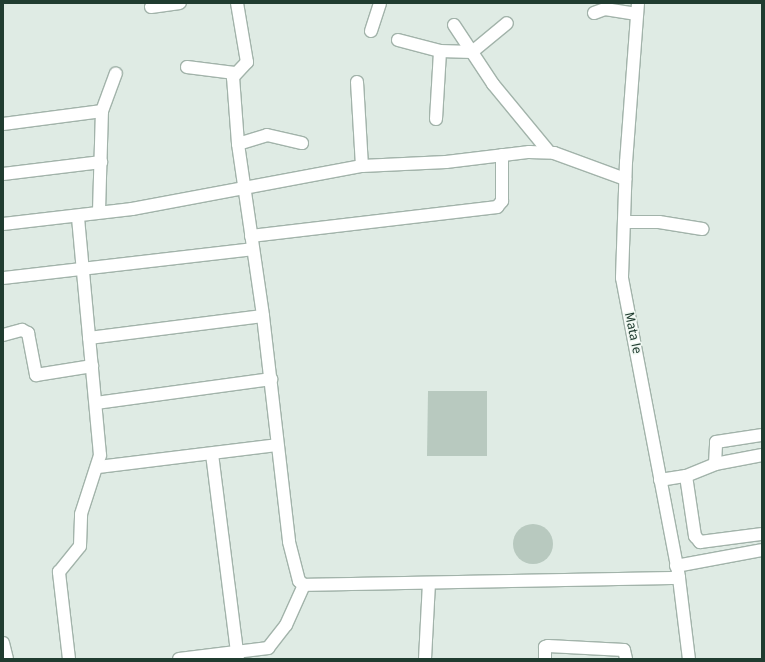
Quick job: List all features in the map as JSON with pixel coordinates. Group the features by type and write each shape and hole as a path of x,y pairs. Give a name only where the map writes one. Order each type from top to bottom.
{"street":[{"path":"151,7 180,3"},
{"path":"187,67 235,73 247,62 237,3"},
{"path":"371,30 380,3"},
{"path":"594,13 605,9 638,9"},
{"name":"Mata Ie","path":"638,9 626,171 623,286 679,578 689,659"},
{"path":"398,40 440,51 472,52 507,23"},
{"path":"454,25 493,84 548,152"},
{"path":"436,119 440,51"},
{"path":"99,211 102,111 116,73"},
{"path":"235,73 238,144 246,186 250,236 263,316 277,445 295,577 304,585 679,578"},
{"path":"357,82 362,166"},
{"path":"3,124 102,111"},
{"path":"238,144 267,135 302,143"},
{"path":"3,224 78,216 99,211 132,209 246,186 362,166 446,162 502,155 548,152 626,171"},
{"path":"250,236 497,207 502,201 502,155"},
{"path":"3,174 101,162"},
{"path":"69,659 59,572 80,546 81,514 98,467 100,456 78,216"},
{"path":"624,222 659,222 702,229"},
{"path":"3,278 83,270 252,249"},
{"path":"90,338 263,316"},
{"path":"3,335 22,330 28,333 36,375 92,366"},
{"path":"96,403 271,379"},
{"path":"714,464 716,442 762,435"},
{"path":"98,467 277,445"},
{"path":"212,454 237,655"},
{"path":"660,480 686,476 714,464 762,455"},
{"path":"686,476 695,536 700,542 762,534"},
{"path":"676,566 762,550"},
{"path":"426,659 429,583"},
{"path":"179,659 237,655 261,651 272,644 286,625 304,585"},
{"path":"3,643 7,659"},
{"path":"545,659 545,647 548,646 624,650 626,659"}],"building":[{"path":"428,391 487,391 487,456 427,456"},
{"path":"533,524 541,526 547,530 551,536 553,544 551,552 547,558 541,562 533,564 525,562 519,558 515,552 513,544 515,536 519,530 525,526"}]}
